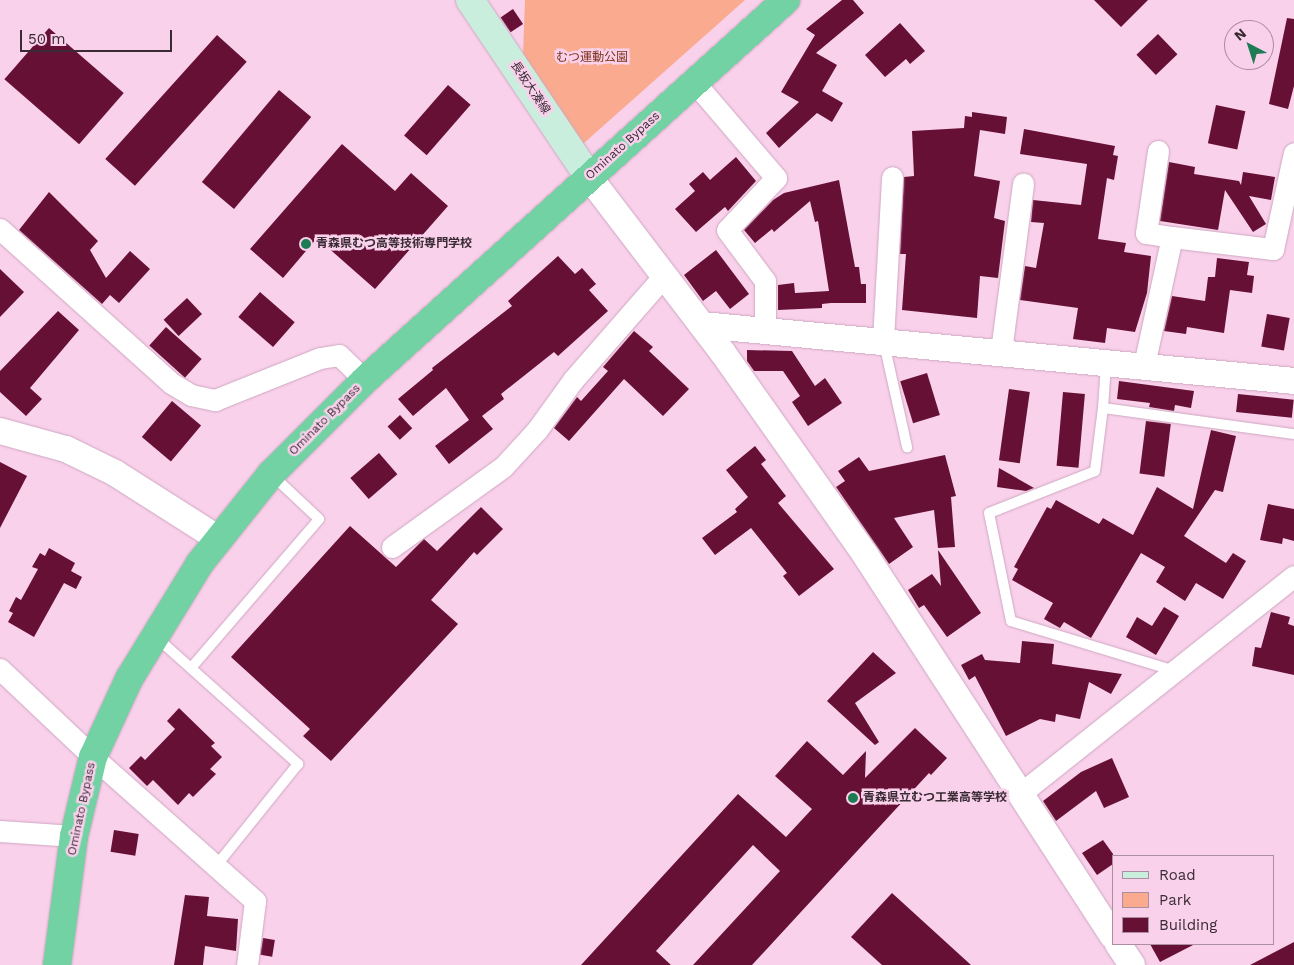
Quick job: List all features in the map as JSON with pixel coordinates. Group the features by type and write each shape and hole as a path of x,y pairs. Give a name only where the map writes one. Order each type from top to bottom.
{"highway":[{"name":"Ominato Bypass","path":"59,965 74,836 93,757 154,634 219,538 271,474 365,380 786,0"}],"main road":[{"name":"長坂大湊線","path":"470,0 589,176"}],"street":[{"path":"694,83 776,178 727,230 764,280 766,330"},
{"path":"1158,151 1146,233 1273,249 1293,165"},
{"path":"589,176 663,277 702,325 866,556 1112,934"},
{"path":"883,340 892,177"},
{"path":"1000,351 1023,182"},
{"path":"0,229 171,384 191,395 215,400 320,358 338,355 365,380"},
{"path":"1144,365 1172,236"},
{"path":"392,546 503,468 536,430 573,380 663,277"},
{"path":"702,325 1000,351 1294,381"},
{"path":"0,431 66,449 115,473 219,538"},
{"path":"1020,794 1172,670 1294,576"},
{"path":"0,669 93,757 255,901 248,965"},
{"path":"0,831 74,836"},
{"path":"1119,945 1132,965"}],"lane":[{"path":"883,340 907,447"},
{"path":"1106,362 1103,408 1095,471 989,513 1011,621 1172,670"},
{"path":"1103,408 1294,434"},
{"path":"191,668 319,519 271,474"},
{"path":"154,634 298,764 216,866"}],"green space":[{"name":"むつ運動公園","path":"525,0 745,0 584,143 574,144 523,55"}],"building":[{"path":"842,0 853,0 864,13 816,53 837,65 822,91 843,103 832,122 817,113 779,148 766,133 799,102 781,92 815,35 806,29"},
{"path":"1094,0 1148,0 1121,27"},
{"path":"513,9 523,24 511,32 501,17"},
{"path":"1287,18 1294,19 1294,86 1288,109 1269,104"},
{"path":"900,23 925,51 910,64 906,59 885,77 865,55"},
{"path":"49,28 124,93 79,144 4,79"},
{"path":"1158,34 1177,54 1156,75 1136,55"},
{"path":"217,35 247,62 135,186 105,159"},
{"path":"448,85 471,105 427,155 404,136"},
{"path":"279,90 311,117 234,209 202,182"},
{"path":"1216,105 1245,111 1237,149 1208,143"},
{"path":"972,112 1007,117 1005,134 980,130 974,176 1000,181 994,218 1005,221 998,278 980,276 977,318 902,310 906,254 900,254 904,177 914,176 912,131 964,128 965,116 972,117"},
{"path":"1024,129 1115,146 1113,155 1118,156 1114,180 1107,178 1098,239 1126,243 1124,252 1151,256 1147,293 1135,332 1107,328 1105,343 1073,339 1078,308 1020,300 1025,266 1036,268 1044,223 1031,222 1033,200 1081,205 1087,164 1020,154"},
{"path":"342,144 395,191 411,173 448,206 375,289 317,238 283,278 250,249"},
{"path":"736,157 756,181 728,211 725,207 696,232 675,209 695,191 689,184 703,172 710,180"},
{"path":"1169,162 1195,167 1194,174 1239,181 1241,185 1243,172 1275,177 1271,200 1249,196 1266,224 1253,232 1225,190 1218,230 1160,221"},
{"path":"839,180 855,267 859,267 861,284 866,284 866,303 831,303 822,304 822,308 778,310 778,285 794,283 795,293 829,291 818,221 815,222 810,201 774,232 772,229 755,243 744,230 773,200 784,193"},
{"path":"49,192 98,241 90,250 106,278 130,251 150,269 119,303 110,295 102,304 19,230"},
{"path":"716,250 749,294 730,309 716,291 703,301 684,275"},
{"path":"558,256 575,274 582,268 596,284 589,290 608,311 558,356 554,352 501,394 504,399 482,416 493,429 449,464 435,446 469,420 446,388 413,416 398,399 433,370 432,368 512,306 508,301"},
{"path":"1217,258 1249,262 1247,275 1254,276 1252,293 1230,290 1224,333 1187,327 1186,334 1164,331 1172,296 1205,301 1208,277 1215,277"},
{"path":"0,269 24,292 0,317"},
{"path":"260,292 295,322 273,347 238,317"},
{"path":"187,298 202,314 179,336 164,320"},
{"path":"58,311 79,330 30,388 42,399 26,416 0,392 0,371"},
{"path":"1267,314 1290,318 1284,350 1261,346"},
{"path":"166,327 202,359 185,378 149,346"},
{"path":"634,331 653,347 649,351 689,389 663,416 624,379 569,441 554,428 577,397 581,401 608,371 603,367"},
{"path":"747,350 792,351 815,386 825,378 842,403 808,426 792,402 800,396 783,371 754,371 747,361"},
{"path":"927,373 940,415 913,423 900,381"},
{"path":"1119,381 1194,391 1191,408 1175,405 1174,411 1149,407 1150,403 1117,399"},
{"path":"1009,389 1030,392 1020,463 999,460"},
{"path":"1063,392 1085,394 1078,468 1057,466"},
{"path":"1238,394 1294,400 1292,418 1236,412"},
{"path":"172,401 201,425 171,461 142,437"},
{"path":"400,415 412,428 400,440 388,427"},
{"path":"1146,421 1171,424 1164,477 1140,474"},
{"path":"1211,430 1236,436 1223,492 1215,490 1184,536 1226,563 1233,553 1246,561 1223,599 1196,583 1185,601 1156,582 1165,567 1141,553 1091,638 1064,622 1060,628 1044,619 1053,603 1012,580 1018,569 1014,567 1047,507 1051,509 1056,500 1099,524 1103,518 1133,535 1157,487 1193,509"},
{"path":"755,446 766,460 761,464 786,496 778,503 834,569 799,596 783,576 787,573 751,528 715,555 702,538 737,512 735,509 748,497 726,470"},
{"path":"379,453 397,474 369,499 350,478"},
{"path":"945,455 956,496 951,497 955,547 938,548 934,510 894,518 913,547 889,564 836,487 845,481 838,471 859,457 869,471"},
{"path":"0,462 27,476 0,528"},
{"path":"999,468 1034,488 1026,491 997,487"},
{"path":"1268,504 1294,509 1294,541 1283,538 1282,544 1260,540"},
{"path":"481,507 503,529 477,555 474,552 431,600 458,624 331,761 303,736 310,729 231,657 350,526 396,567 424,539 437,551"},
{"path":"49,548 75,563 71,571 82,577 76,589 64,583 34,637 8,622 13,613 9,611 16,597 21,600 38,569 32,567 40,553 45,556"},
{"path":"938,550 981,613 947,637 924,605 919,608 908,590 932,574 941,586"},
{"path":"1164,607 1179,616 1156,655 1126,637 1137,617 1152,626"},
{"path":"1271,612 1290,617 1288,624 1294,626 1294,675 1252,666 1255,647 1261,648"},
{"path":"1022,641 1054,644 1052,664 1122,674 1111,694 1089,682 1080,719 1056,714 1055,722 1040,719 1006,736 975,676 969,680 961,665 982,654 985,660 1020,663"},
{"path":"873,652 896,673 855,703 879,742 875,745 827,701"},
{"path":"179,708 215,743 211,746 222,757 210,769 216,774 193,797 189,793 178,805 153,780 147,786 129,768 141,756 145,760 175,729 167,721"},
{"path":"915,728 947,758 931,775 929,773 752,965 693,965 780,871 753,845 656,951 671,965 581,965 738,794 786,837 812,809 775,776 807,741 843,775 866,751 865,778"},
{"path":"1112,758 1129,797 1104,808 1096,791 1056,821 1043,801 1081,772"},
{"path":"114,830 139,834 135,856 111,852"},
{"path":"1103,840 1113,854 1112,865 1097,875 1082,853"},
{"path":"892,893 971,965 882,965 851,937"},
{"path":"185,895 209,897 207,916 238,919 236,951 205,946 203,965 174,965"},
{"path":"263,938 275,940 272,957 260,955"},
{"path":"1294,942 1294,965 1250,965"},
{"path":"1151,945 1193,945 1160,962"}],"place":[{"name":"青森県むつ高等技術専門学校","path":"306,244"},
{"name":"青森県立むつ工業高等学校","path":"853,798"}]}
